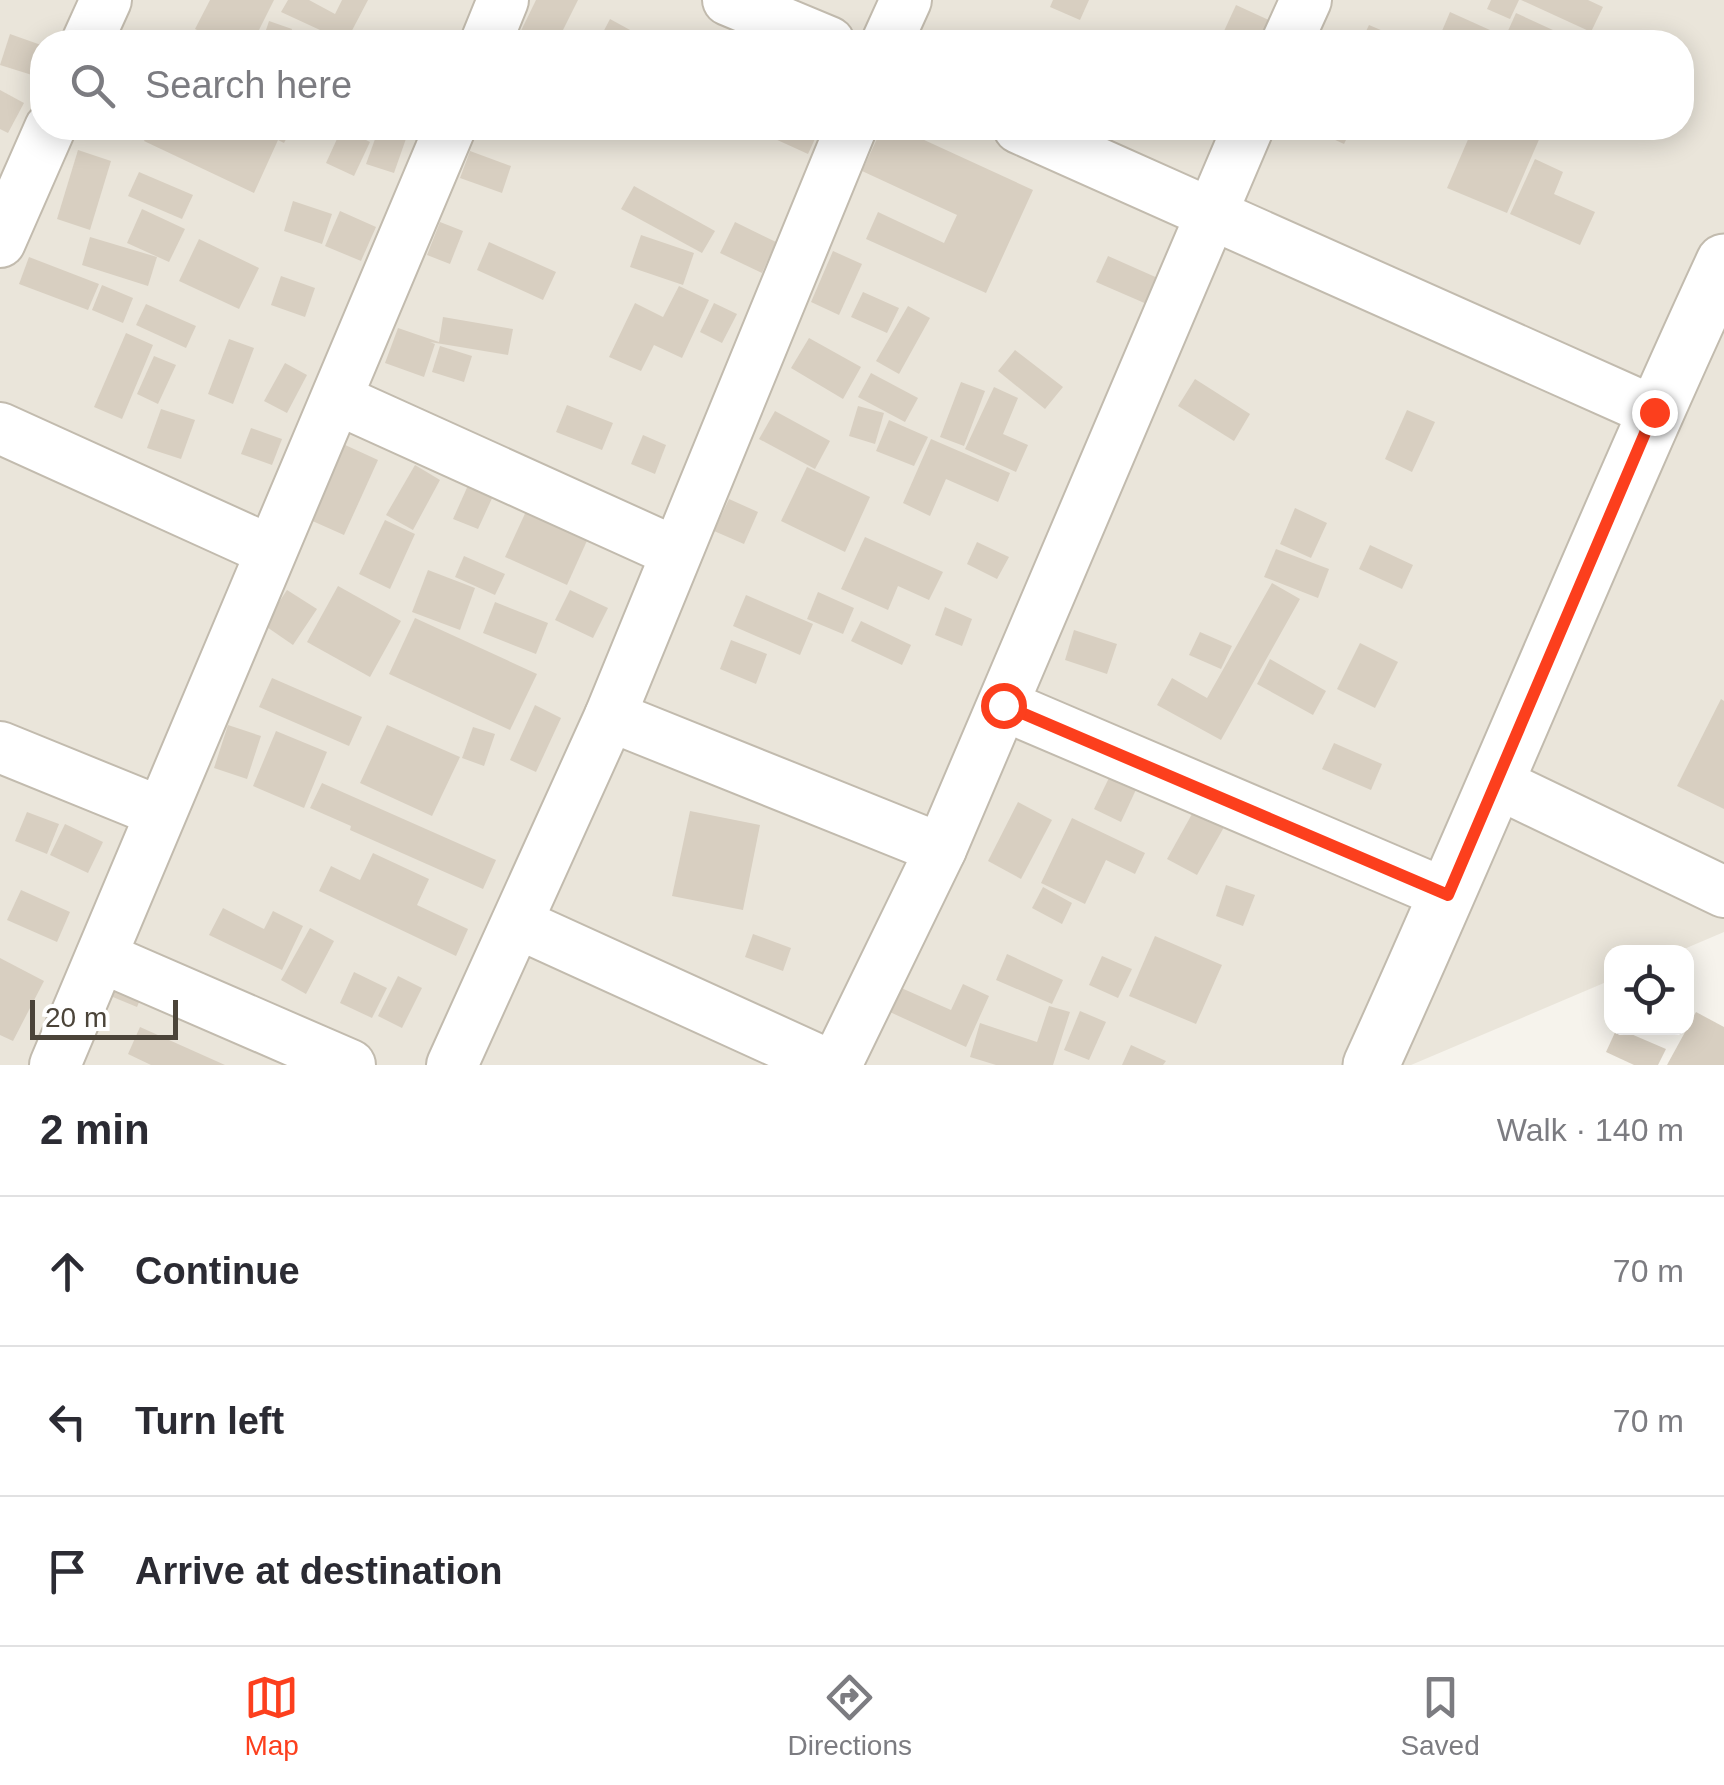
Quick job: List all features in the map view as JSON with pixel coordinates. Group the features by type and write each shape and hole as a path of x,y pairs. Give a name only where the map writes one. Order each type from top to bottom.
{"street":[{"path":"93,30 106,0"},
{"path":"491,30 503,0"},
{"path":"728,0 800,30"},
{"path":"892,30 906,0"},
{"path":"1292,30 1306,0"},
{"path":"0,242 45,140"},
{"path":"55,1065 445,140"},
{"path":"452,1065 610,716 846,140"},
{"path":"1046,140 1654,412"},
{"path":"517,924 833,1065 941,849 1243,140"},
{"path":"1371,1065 1497,783 1654,412 1724,262"},
{"path":"338,399 675,552"},
{"path":"0,428 271,551"},
{"path":"1003,705 1448,895"},
{"path":"610,716 941,849"},
{"path":"0,748 160,812"},
{"path":"1497,783 1724,892"},
{"path":"101,958 350,1065"}],"shaded area":[{"path":"0,0 1724,0 1724,932 1693,945 1604,945 1604,983 1411,1065 0,1065"}],"building":[{"path":"210,0 274,0 259,30 195,29"},
{"path":"288,0 309,0 335,14 342,0 368,0 352,30 320,30 281,12"},
{"path":"536,0 578,0 563,30 521,30"},
{"path":"1053,0 1089,0 1080,20 1050,7"},
{"path":"1491,0 1519,0 1510,19 1487,9"},
{"path":"1521,0 1588,0 1603,7 1592,30"},
{"path":"1236,5 1275,23 1272,30 1225,30"},
{"path":"1450,12 1490,30 1442,30"},
{"path":"1516,13 1553,30 1508,30"},
{"path":"610,19 630,30 604,30"},
{"path":"269,21 292,29 292,30 266,30"},
{"path":"10,34 30,41 30,74 0,65"},
{"path":"0,90 24,103 8,133 0,129"},
{"path":"144,140 278,140 254,193"},
{"path":"337,140 370,142 354,176 326,163"},
{"path":"375,140 406,140 394,173 366,164"},
{"path":"777,140 814,140 808,154"},
{"path":"876,140 924,140 1033,190 986,293 866,239 878,212 944,243 957,215 862,171"},
{"path":"1468,140 1539,140 1507,213 1447,188"},
{"path":"78,150 111,161 90,230 57,219"},
{"path":"470,151 511,166 502,193 460,178"},
{"path":"1535,159 1563,172 1554,194 1595,212 1580,245 1510,214"},
{"path":"139,172 193,195 182,219 128,196"},
{"path":"634,186 715,231 702,253 621,209"},
{"path":"293,201 332,214 322,244 284,231"},
{"path":"142,209 185,229 169,262 127,243"},
{"path":"340,211 376,227 361,261 325,246"},
{"path":"440,222 463,231 450,264 427,255"},
{"path":"735,222 776,242 762,273 720,253"},
{"path":"641,235 694,253 683,285 630,267"},
{"path":"90,237 157,257 148,286 82,265"},
{"path":"199,239 259,268 239,309 179,281"},
{"path":"489,242 556,272 543,300 477,270"},
{"path":"833,251 862,264 839,315 811,302"},
{"path":"1108,256 1160,279 1149,305 1096,282"},
{"path":"29,257 99,284 88,310 19,284"},
{"path":"281,276 315,288 305,317 271,305"},
{"path":"102,285 133,298 123,323 92,310"},
{"path":"679,286 709,300 682,358 654,345 641,371 609,357 635,303 663,317"},
{"path":"863,292 899,308 887,333 851,317"},
{"path":"714,303 737,314 722,343 700,332"},
{"path":"146,304 196,326 186,348 136,325"},
{"path":"908,306 930,318 899,374 876,361"},
{"path":"443,317 513,329 508,355 430,342 435,344 424,377 385,363 398,328 439,342"},
{"path":"126,333 153,345 122,419 94,407"},
{"path":"809,338 861,367 843,399 791,368"},
{"path":"229,339 254,348 233,404 208,394"},
{"path":"440,346 472,356 464,382 432,372"},
{"path":"1015,350 1063,387 1045,409 998,371"},
{"path":"154,356 176,365 158,404 137,394"},
{"path":"285,363 307,375 287,413 264,401"},
{"path":"871,373 918,398 905,422 858,397"},
{"path":"1195,379 1250,414 1234,441 1178,406"},
{"path":"961,382 985,391 964,446 940,437"},
{"path":"994,387 1018,398 1003,434 1028,445 1016,472 965,449"},
{"path":"567,405 613,423 602,450 556,432"},
{"path":"858,406 884,413 875,444 849,436"},
{"path":"161,409 195,420 181,459 147,448"},
{"path":"1407,410 1435,422 1412,472 1385,459"},
{"path":"775,411 830,441 815,469 759,439"},
{"path":"889,420 928,437 914,466 876,451"},
{"path":"251,428 282,439 272,465 241,454"},
{"path":"643,435 666,445 655,474 631,464"},
{"path":"931,439 1010,473 998,502 946,479 930,516 903,503"},
{"path":"343,444 378,460 344,535 308,519"},
{"path":"415,465 440,480 413,530 386,515"},
{"path":"807,467 870,497 845,552 781,521"},
{"path":"474,472 499,483 478,529 453,519"},
{"path":"534,494 595,523 567,585 505,557"},
{"path":"729,499 758,512 744,544 714,531"},
{"path":"1295,508 1327,523 1311,558 1280,544"},
{"path":"385,520 415,534 390,589 359,574"},
{"path":"865,537 943,572 929,600 898,586 888,610 841,589"},
{"path":"977,542 1009,557 997,579 967,564"},
{"path":"1370,545 1413,565 1402,589 1359,569"},
{"path":"1276,549 1329,569 1318,598 1264,577"},
{"path":"464,556 505,574 495,595 455,577"},
{"path":"428,570 475,588 460,630 412,612"},
{"path":"1272,583 1300,599 1221,740 1157,705 1172,678 1207,698"},
{"path":"338,586 401,621 370,677 307,642"},
{"path":"287,590 317,609 293,645 264,625"},
{"path":"570,590 608,608 593,638 555,620"},
{"path":"818,592 854,608 843,634 807,619"},
{"path":"746,595 813,624 800,655 733,626"},
{"path":"495,602 548,623 536,654 483,633"},
{"path":"945,607 972,619 962,646 935,635"},
{"path":"415,618 537,674 510,730 389,674"},
{"path":"861,621 911,645 902,665 851,641"},
{"path":"1074,630 1117,644 1107,674 1065,660"},
{"path":"1200,632 1232,646 1221,669 1189,655"},
{"path":"731,640 767,654 756,684 720,669"},
{"path":"1360,643 1398,662 1375,708 1337,689"},
{"path":"1270,659 1326,691 1313,715 1257,684"},
{"path":"272,678 362,717 349,746 259,707"},
{"path":"1721,699 1724,701 1724,809 1677,786"},
{"path":"535,705 561,718 536,772 510,760"},
{"path":"228,725 261,736 247,779 214,768"},
{"path":"387,725 460,757 432,816 360,783"},
{"path":"473,727 495,734 484,766 462,758"},
{"path":"276,731 327,752 304,808 253,786"},
{"path":"1334,743 1382,764 1371,790 1322,769"},
{"path":"1120,755 1146,768 1121,822 1094,809"},
{"path":"322,783 496,860 483,889 310,808"},
{"path":"1207,787 1237,804 1197,875 1167,859"},
{"path":"1018,802 1052,820 1021,879 988,861"},
{"path":"690,811 760,825 743,910 672,896"},
{"path":"27,812 59,824 47,854 15,841"},
{"path":"1072,818 1145,853 1135,874 1106,860 1085,904 1041,883"},
{"path":"65,824 103,842 88,873 50,855"},
{"path":"373,853 429,879 417,905 468,929 456,956 319,891 331,866 360,880"},
{"path":"1226,885 1255,895 1243,926 1216,916"},
{"path":"1043,887 1072,903 1062,924 1032,908"},
{"path":"21,890 70,912 57,942 7,920"},
{"path":"223,908 264,929 273,911 303,926 282,970 209,935"},
{"path":"310,928 334,941 306,994 281,980"},
{"path":"753,934 791,948 783,971 745,957"},
{"path":"1155,936 1222,965 1196,1024 1129,996"},
{"path":"1007,954 1063,980 1052,1004 996,980"},
{"path":"1102,956 1132,969 1118,998 1089,985"},
{"path":"0,958 44,981 13,1041 0,1035"},
{"path":"119,967 148,980 137,1007 108,995"},
{"path":"354,972 387,988 372,1018 340,1003"},
{"path":"398,976 422,988 402,1028 378,1016"},
{"path":"890,983 951,1010 963,984 989,996 966,1047 879,1007"},
{"path":"1049,1006 1070,1012 1053,1065 996,1065 970,1057 980,1023 1037,1042"},
{"path":"1080,1011 1106,1022 1089,1060 1064,1050"},
{"path":"1696,1012 1724,1027 1724,1065 1667,1065 1683,1035 1694,1035"},
{"path":"140,1027 225,1065 151,1065 128,1054"},
{"path":"1614,1035 1633,1035 1666,1049 1658,1065 1634,1065 1606,1052"},
{"path":"1131,1045 1166,1061 1163,1065 1122,1065"}],"route":[{"path":"1003,705 1448,895 1654,412"}]}
